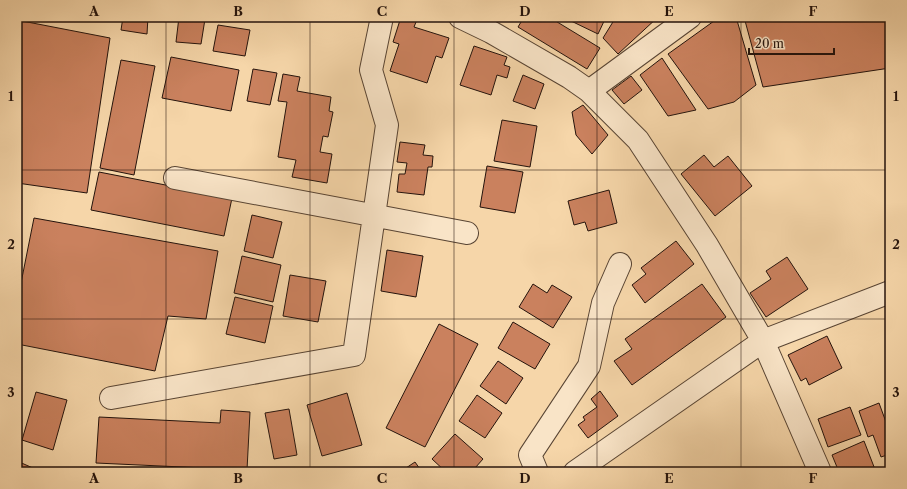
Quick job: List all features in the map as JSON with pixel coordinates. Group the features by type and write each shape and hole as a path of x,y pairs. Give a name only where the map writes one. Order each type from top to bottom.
{"street":[{"path":"111,398 354,354 387,125 371,70 382,17"},
{"path":"460,17 569,77 589,91 638,140 707,245 763,341 820,472"},
{"path":"589,91 690,17"},
{"path":"175,178 467,233"},
{"path":"537,472 530,455 589,366 603,303 620,264"},
{"path":"574,472 763,341 890,292"}],"building":[{"path":"123,17 148,17 147,34 121,30"},
{"path":"179,17 205,19 201,44 176,42"},
{"path":"401,17 418,17 414,27 449,38 442,58 436,56 427,83 390,71 399,44 393,42"},
{"path":"524,17 549,17 600,48 587,69 518,27"},
{"path":"570,17 606,17 598,34 569,20"},
{"path":"616,17 658,17 618,54 603,38"},
{"path":"736,17 756,85 734,102 708,109 668,54 714,21"},
{"path":"744,17 890,17 890,68 763,87"},
{"path":"17,20 110,38 87,193 17,183"},
{"path":"218,25 250,30 245,56 213,51"},
{"path":"474,46 507,57 504,65 510,67 507,78 497,75 491,95 460,85"},
{"path":"171,57 239,70 231,111 162,98"},
{"path":"662,58 696,110 668,116 640,75"},
{"path":"121,60 155,66 134,175 100,168"},
{"path":"253,69 277,73 270,105 247,101"},
{"path":"283,74 300,77 297,91 331,97 329,111 333,112 328,137 323,136 320,152 332,154 327,183 292,177 296,160 278,157 287,102 278,101"},
{"path":"523,75 544,84 535,109 513,101"},
{"path":"631,76 642,90 624,104 612,90"},
{"path":"583,105 608,135 592,154 576,135 572,112"},
{"path":"502,120 537,126 530,167 494,161"},
{"path":"400,142 425,145 423,155 433,156 432,167 428,167 424,195 397,192 399,174 405,174 407,163 397,162"},
{"path":"704,155 714,167 728,156 752,186 715,216 681,174"},
{"path":"487,166 523,172 515,213 480,207"},
{"path":"99,172 232,198 224,236 91,210"},
{"path":"609,190 617,223 588,231 585,222 574,225 568,201"},
{"path":"252,215 282,222 273,258 244,251"},
{"path":"34,218 218,251 206,319 168,316 155,371 17,344 17,303"},
{"path":"676,241 694,264 645,303 632,285 646,274 641,268"},
{"path":"387,250 423,256 416,297 381,291"},
{"path":"242,256 281,265 273,302 234,293"},
{"path":"787,257 808,289 766,317 750,293 771,279 766,271"},
{"path":"290,275 326,281 318,322 283,316"},
{"path":"533,284 547,293 552,285 572,297 553,328 519,307"},
{"path":"702,284 726,317 632,385 614,361 632,349 625,339"},
{"path":"235,297 273,306 265,343 226,334"},
{"path":"513,322 550,344 535,369 498,348"},
{"path":"439,324 478,344 425,447 386,428"},
{"path":"827,336 842,368 809,385 806,378 801,381 788,355"},
{"path":"498,361 523,378 506,404 480,386"},
{"path":"600,391 618,416 588,438 578,425 585,420 583,417 597,407 591,399"},
{"path":"36,392 67,400 53,450 22,440"},
{"path":"347,393 362,445 322,456 307,405"},
{"path":"477,395 502,413 485,438 459,421"},
{"path":"879,403 890,433 890,454 881,457 873,435 868,437 859,411"},
{"path":"850,407 861,435 828,447 818,419"},
{"path":"289,409 297,455 274,459 265,413"},
{"path":"221,410 250,412 247,470 96,463 99,417 220,423"},
{"path":"455,434 483,459 475,468 480,472 446,472 432,459"},
{"path":"864,441 876,472 839,472 832,455"},
{"path":"17,461 42,472 17,472"},
{"path":"415,462 422,472 400,472"}]}
